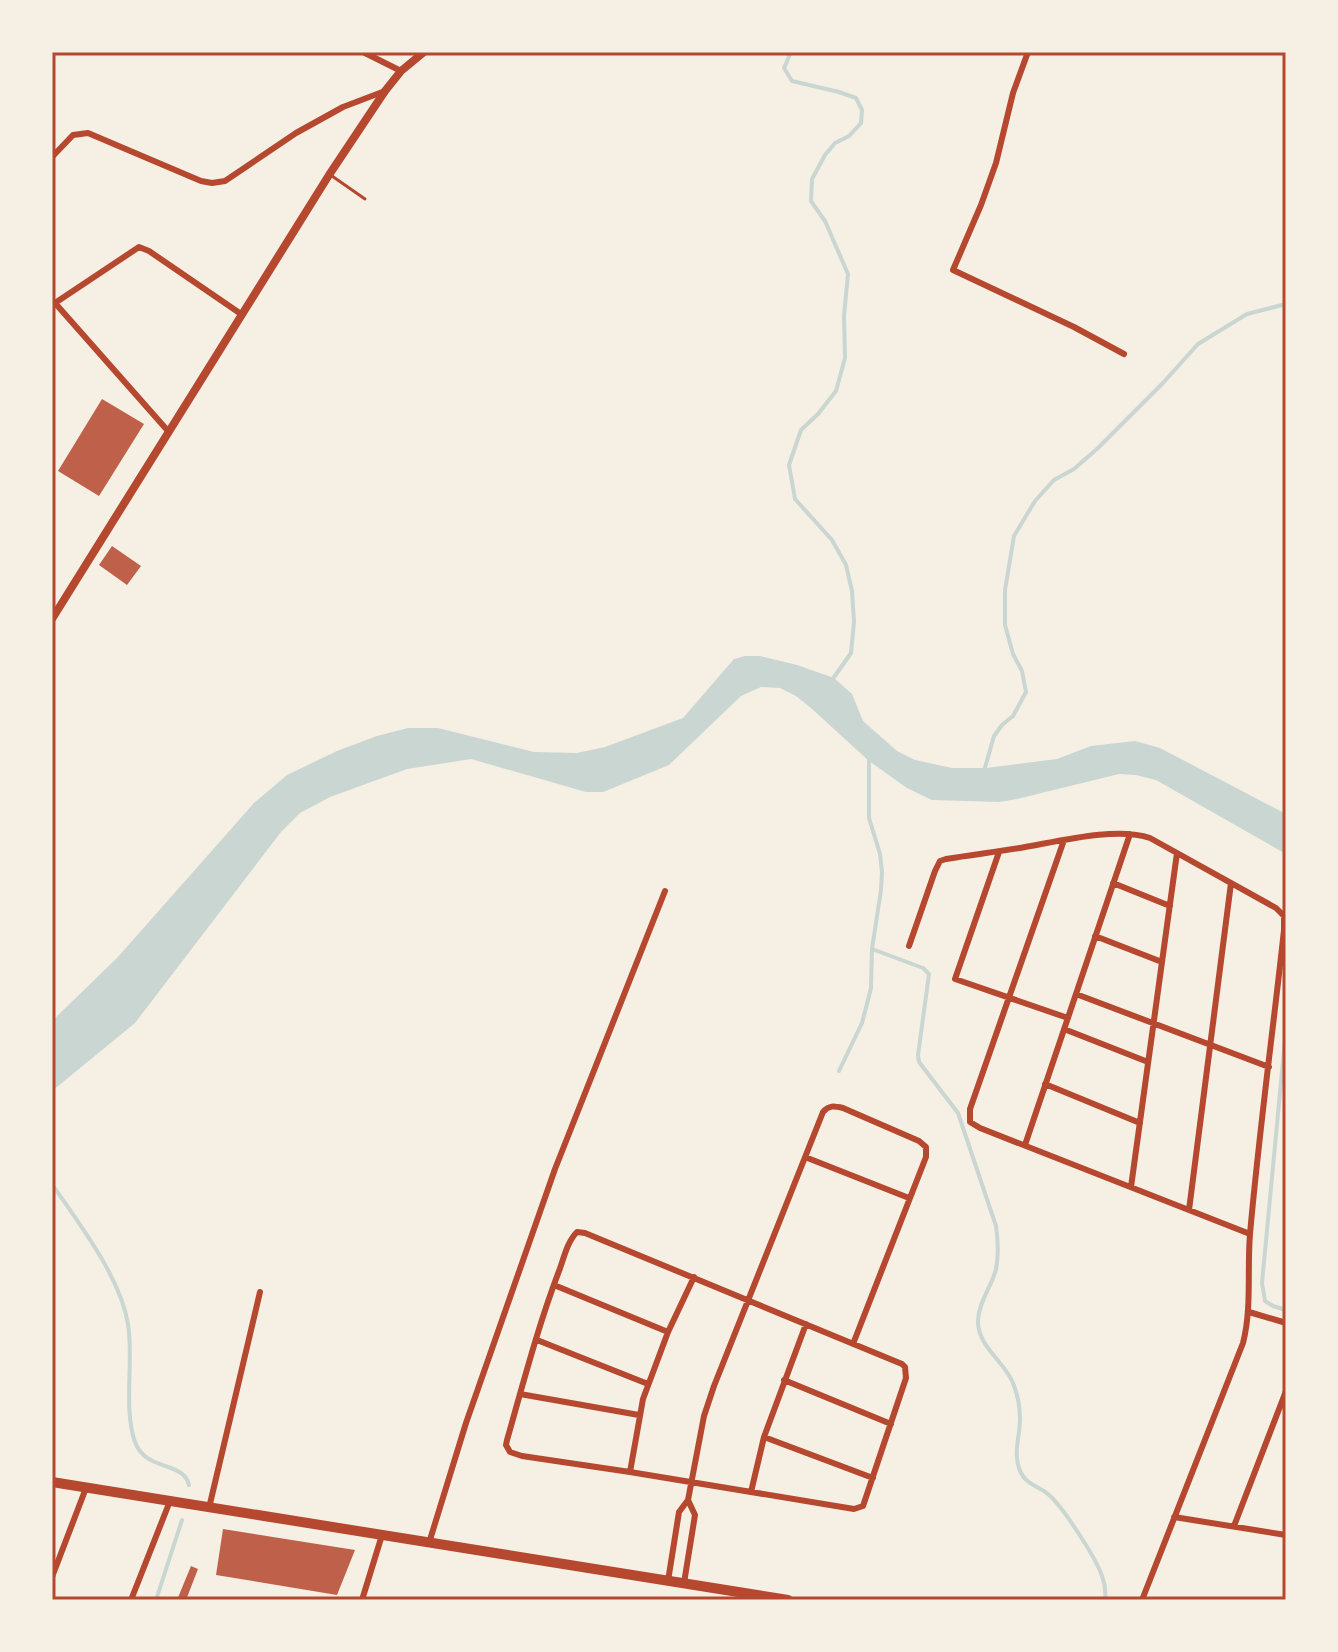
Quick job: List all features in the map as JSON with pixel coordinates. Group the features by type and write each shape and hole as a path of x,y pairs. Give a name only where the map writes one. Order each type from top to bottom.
{"highway":[{"path":"52,1482 684,1583 749,1597 788,1600"}],"street":[{"path":"363,52 401,71"},
{"path":"52,619 329,175 385,91 401,71 424,52"},
{"path":"1028,52 1013,93 996,163 953,270 1124,354"},
{"path":"52,157 73,135 88,133 201,181 218,183 343,107 385,91"},
{"path":"168,431 54,304 139,247 241,314"},
{"path":"1025,1145 1130,834"},
{"path":"909,946 940,861 1102,835 1139,834 1150,838 1276,908 1284,916 1250,1234 1249,1312 1243,1343 1142,1600"},
{"path":"1064,840 969,1116 970,1122 1250,1234"},
{"path":"999,852 955,979 1068,1018"},
{"path":"1131,1187 1177,853"},
{"path":"1113,883 1170,906"},
{"path":"1189,1210 1231,883"},
{"path":"429,1543 466,1423 555,1169 665,891"},
{"path":"1095,936 1162,962"},
{"path":"1076,994 1269,1067"},
{"path":"1064,1029 1148,1062"},
{"path":"1045,1084 1140,1123"},
{"path":"668,1581 679,1512 688,1500 704,1416 747,1299 823,1112 832,1106 919,1141 926,1147 926,1157 853,1344"},
{"path":"805,1157 909,1198"},
{"path":"577,1232 694,1277 902,1364 907,1371 906,1378 860,1509 510,1452 506,1445 520,1394 554,1285 571,1239 577,1232"},
{"path":"630,1472 639,1415 648,1384 694,1277"},
{"path":"554,1285 668,1332"},
{"path":"209,1508 260,1292"},
{"path":"1249,1312 1286,1323"},
{"path":"751,1492 764,1437 806,1324"},
{"path":"537,1340 648,1384"},
{"path":"784,1380 891,1424"},
{"path":"1234,1526 1286,1391"},
{"path":"520,1394 639,1415"},
{"path":"764,1437 873,1478"},
{"path":"52,1577 86,1488"},
{"path":"684,1583 695,1515 688,1500"},
{"path":"131,1600 170,1501"},
{"path":"1174,1517 1286,1535"},
{"path":"362,1600 382,1535"}],"lane":[{"path":"329,175 365,199"}],"shaded area":[{"path":"760,656 797,665 834,678 852,694 863,721 897,751 915,760 952,768 986,768 1057,759 1091,746 1135,741 1160,748 1286,814 1286,854 1156,780 1136,775 1119,774 999,802 932,800 907,788 869,761 796,696 780,688 761,687 741,696 669,765 603,792 586,792 471,759 407,769 330,797 300,813 281,832 135,1023 52,1091 52,1021 117,958 254,803 287,775 337,751 408,728 438,728 534,752 577,753 605,747 683,718 734,659"}],"building":[{"path":"102,399 144,424 99,496 58,471"},
{"path":"112,546 141,566 127,585 99,565"},
{"path":"223,1529 355,1550 337,1595 216,1575"},
{"path":"191,1566 198,1569 186,1600 177,1600"}],"waterway":[{"path":"791,52 784,68 792,81 856,98 862,110 861,123 849,136 835,143 812,179 811,201 825,221 848,274 844,316 845,358 836,391 801,430 789,465 795,499 832,540 846,565 852,591 854,622 851,653 832,680"},
{"path":"984,771 994,736 1013,716 1026,692 1022,671 1013,654 1005,625 1005,590 1014,536 1035,501 1054,480 1074,469 1098,448 1198,344 1247,314 1286,304"},
{"path":"839,1071 862,1023 871,988 872,949 881,890 880,854 869,818 869,759"},
{"path":"872,949 923,968 929,974 919,1062 958,1113 996,1226 997,1263 981,1306 979,1329 986,1346 1009,1375 1016,1391 1020,1419 1017,1460 1021,1473 1055,1501 1078,1533 1102,1576 1105,1600"},
{"path":"1286,1029 1262,1283 1265,1301 1286,1310"},
{"path":"52,1184 108,1269 124,1306 130,1338 130,1414 135,1442 147,1458 180,1472 189,1485"},
{"path":"156,1600 182,1520"}]}
